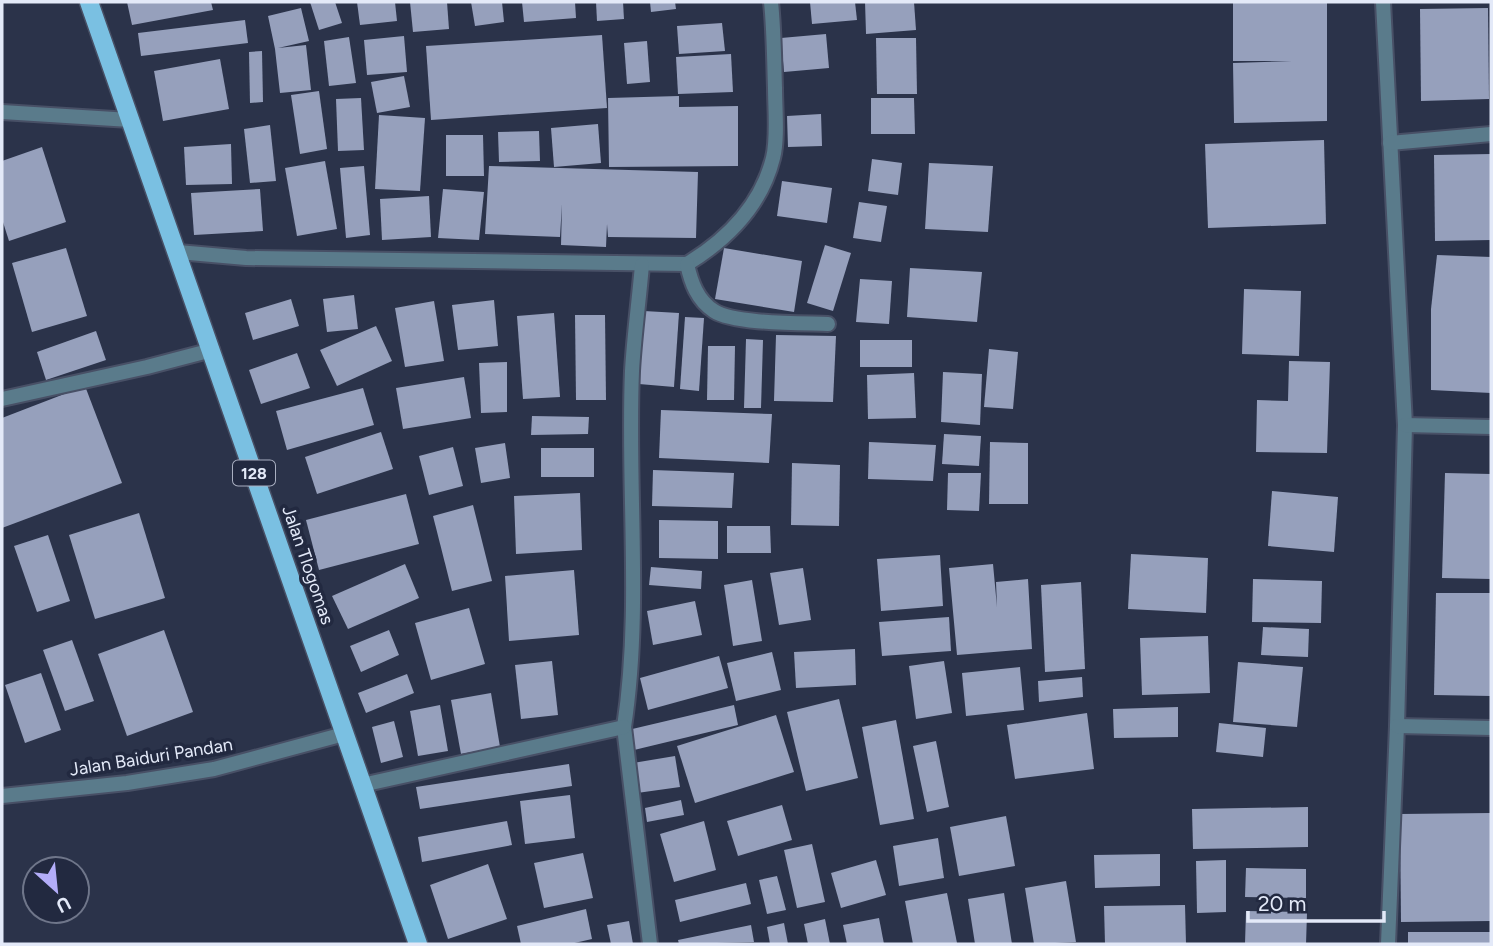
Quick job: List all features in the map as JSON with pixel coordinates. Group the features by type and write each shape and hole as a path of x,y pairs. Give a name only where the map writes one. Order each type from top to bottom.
{"main road":[{"name":"Jalan Tlogomas","path":"89,2 418,944"}],"street":[{"path":"178,252 246,258 687,264 706,253 743,220 762,190 774,156 771,2"},
{"path":"1383,2 1405,425 1388,944"},
{"path":"2,112 130,120"},
{"path":"1390,143 1491,134"},
{"path":"687,264 698,296 713,311 733,318 828,324"},
{"path":"642,265 632,372 632,612 629,692 624,727 650,944"},
{"path":"2,399 212,350"},
{"path":"1405,425 1491,427"},
{"path":"1397,726 1491,728"},
{"path":"362,785 624,727"},
{"name":"Jalan Baiduri Pandan","path":"2,796 127,783 214,769 344,734"}],"building":[{"path":"127,2 211,2 213,10 132,25"},
{"path":"310,2 335,2 342,23 319,30"},
{"path":"357,2 395,2 397,21 360,25"},
{"path":"410,2 447,2 449,29 413,32"},
{"path":"471,2 502,2 504,22 475,26"},
{"path":"522,2 575,2 576,18 524,22"},
{"path":"596,2 623,2 624,19 597,21"},
{"path":"650,2 675,2 676,9 651,12"},
{"path":"810,2 855,2 857,20 812,24"},
{"path":"865,2 914,2 916,30 866,34"},
{"path":"1233,2 1327,2 1327,121 1234,123 1233,63 1292,61 1233,61"},
{"path":"301,8 309,41 278,48 306,45 311,90 280,93 268,16"},
{"path":"1488,8 1489,99 1421,101 1420,9"},
{"path":"245,20 248,43 141,56 138,33"},
{"path":"722,23 725,51 679,54 677,26"},
{"path":"826,34 829,68 784,72 781,38"},
{"path":"602,35 607,108 431,120 426,46"},
{"path":"404,36 407,72 367,75 364,40"},
{"path":"349,37 356,83 329,86 324,41"},
{"path":"876,38 916,38 917,94 877,94"},
{"path":"647,41 650,82 627,84 624,43"},
{"path":"262,51 263,102 250,103 249,52"},
{"path":"731,54 733,92 678,94 676,57"},
{"path":"220,59 229,109 163,121 154,71"},
{"path":"404,76 410,107 377,113 371,82"},
{"path":"319,91 327,149 300,154 291,95"},
{"path":"679,96 679,107 738,106 738,166 609,167 608,98"},
{"path":"361,98 364,150 338,151 336,99"},
{"path":"871,98 914,98 915,134 871,134"},
{"path":"821,114 822,146 788,147 787,116"},
{"path":"379,115 425,118 420,191 375,189"},
{"path":"598,124 601,163 554,167 551,128"},
{"path":"270,125 276,181 250,183 244,129"},
{"path":"539,131 540,161 499,162 498,132"},
{"path":"446,135 483,135 484,176 446,176"},
{"path":"1324,140 1326,224 1208,228 1205,144"},
{"path":"231,144 232,184 186,185 184,147"},
{"path":"42,147 66,222 9,241 2,219 2,161"},
{"path":"1491,154 1491,240 1435,241 1434,155"},
{"path":"872,159 902,163 898,195 868,191"},
{"path":"325,161 337,229 297,236 285,168"},
{"path":"929,163 993,166 988,232 925,229"},
{"path":"364,166 370,235 346,238 340,168"},
{"path":"489,166 698,172 696,238 608,237 607,224 606,247 561,245 562,204 560,237 485,234"},
{"path":"782,181 832,188 827,223 777,216"},
{"path":"260,189 263,231 194,235 191,193"},
{"path":"443,189 484,192 479,240 438,238"},
{"path":"429,196 431,237 382,240 380,199"},
{"path":"859,202 887,206 881,242 853,238"},
{"path":"825,245 851,253 833,311 807,303"},
{"path":"66,248 87,316 32,332 12,263"},
{"path":"724,248 802,261 794,312 715,299"},
{"path":"1437,255 1491,257 1491,393 1431,390 1431,309"},
{"path":"910,268 982,272 977,322 907,317"},
{"path":"860,279 892,281 889,324 856,322"},
{"path":"1244,289 1301,291 1299,356 1242,354"},
{"path":"354,295 358,329 327,332 323,299"},
{"path":"291,299 299,326 253,340 245,313"},
{"path":"494,300 498,346 458,350 452,305"},
{"path":"434,301 444,361 405,367 395,308"},
{"path":"644,311 679,313 674,387 639,384"},
{"path":"554,313 560,397 523,399 517,316"},
{"path":"575,315 605,315 606,400 576,400"},
{"path":"685,317 704,318 699,391 680,389"},
{"path":"376,326 392,361 337,386 320,350"},
{"path":"96,331 106,360 46,380 37,352"},
{"path":"776,335 836,336 833,402 774,401"},
{"path":"746,339 763,340 761,408 744,408"},
{"path":"860,340 912,340 912,367 860,367"},
{"path":"708,346 735,346 734,400 707,400"},
{"path":"989,349 1018,352 1013,409 984,407"},
{"path":"297,353 310,388 261,404 249,370"},
{"path":"1289,361 1330,362 1327,453 1256,452 1257,400 1288,401"},
{"path":"507,362 507,412 481,413 479,363"},
{"path":"943,372 982,374 980,425 941,422"},
{"path":"914,373 916,418 868,419 867,375"},
{"path":"464,377 471,418 403,429 396,388"},
{"path":"85,386 122,483 2,528 2,418"},
{"path":"363,388 374,425 287,450 276,411"},
{"path":"661,410 772,414 769,463 659,458"},
{"path":"532,416 589,417 588,434 531,435"},
{"path":"381,432 393,469 317,494 305,457"},
{"path":"944,434 981,436 979,466 942,464"},
{"path":"869,442 936,445 933,481 868,479"},
{"path":"990,442 1028,443 1028,504 989,504"},
{"path":"505,443 510,478 481,483 475,448"},
{"path":"453,447 463,486 429,495 419,456"},
{"path":"541,448 594,448 594,477 541,477"},
{"path":"792,463 840,465 839,526 791,525"},
{"path":"653,470 734,473 732,508 652,506"},
{"path":"948,473 981,473 979,511 947,510"},
{"path":"1445,473 1491,474 1491,579 1442,578"},
{"path":"1272,491 1338,497 1334,552 1268,546"},
{"path":"580,493 582,550 516,554 514,496"},
{"path":"406,494 419,544 319,570 306,520"},
{"path":"473,505 492,581 452,591 433,516"},
{"path":"139,513 165,598 95,619 69,535"},
{"path":"659,520 718,521 718,559 659,558"},
{"path":"727,526 770,526 771,553 727,553"},
{"path":"48,535 70,601 37,612 14,546"},
{"path":"1131,554 1208,558 1206,613 1128,609"},
{"path":"940,555 943,606 881,611 877,559"},
{"path":"405,564 419,598 348,629 332,596"},
{"path":"993,564 997,607 996,582 1028,579 1032,649 957,655 949,568"},
{"path":"651,567 702,571 701,589 649,585"},
{"path":"803,568 811,620 779,625 770,573"},
{"path":"574,570 579,635 509,641 505,576"},
{"path":"1253,579 1322,581 1321,623 1252,622"},
{"path":"752,580 762,641 733,646 724,585"},
{"path":"1081,582 1085,669 1045,672 1041,585"},
{"path":"1436,593 1491,593 1491,696 1434,695"},
{"path":"695,601 702,635 653,645 647,611"},
{"path":"469,608 485,664 431,680 415,623"},
{"path":"949,617 951,651 882,656 879,622"},
{"path":"1263,627 1309,629 1308,657 1261,655"},
{"path":"164,630 193,712 127,736 98,654"},
{"path":"389,630 399,655 361,672 350,646"},
{"path":"1208,636 1210,693 1142,695 1140,638"},
{"path":"72,640 94,701 65,711 43,650"},
{"path":"855,649 856,685 796,688 794,652"},
{"path":"772,652 781,690 736,701 727,663"},
{"path":"719,656 728,688 648,710 640,678"},
{"path":"552,661 558,715 521,719 515,665"},
{"path":"944,661 952,713 916,719 909,666"},
{"path":"1238,662 1303,667 1297,727 1233,722"},
{"path":"1020,667 1024,710 966,716 962,673"},
{"path":"41,673 61,730 25,743 5,685"},
{"path":"407,674 414,693 366,713 358,693"},
{"path":"1082,677 1083,697 1039,702 1038,681"},
{"path":"491,693 500,747 461,754 451,700"},
{"path":"839,699 858,778 806,791 787,712"},
{"path":"440,705 448,751 418,756 410,711"},
{"path":"734,705 738,725 634,750 628,730"},
{"path":"1178,707 1178,737 1114,738 1113,709"},
{"path":"1087,713 1094,769 1015,779 1007,725"},
{"path":"776,715 794,772 695,803 677,746"},
{"path":"896,720 914,819 880,825 862,727"},
{"path":"394,721 403,757 381,763 372,727"},
{"path":"1219,723 1266,728 1263,757 1216,752"},
{"path":"936,741 949,807 927,812 913,746"},
{"path":"675,756 680,787 637,793 633,763"},
{"path":"569,764 572,786 420,809 416,787"},
{"path":"570,795 575,838 525,844 520,801"},
{"path":"681,800 684,815 647,822 645,808"},
{"path":"782,805 792,840 738,856 727,821"},
{"path":"1308,807 1308,847 1193,849 1192,809"},
{"path":"1491,813 1491,921 1401,922 1400,814"},
{"path":"1006,816 1015,866 959,876 950,827"},
{"path":"507,821 512,845 422,862 418,837"},
{"path":"704,821 716,870 674,882 660,834"},
{"path":"938,838 944,878 899,886 893,846"},
{"path":"812,844 825,902 797,908 784,850"},
{"path":"583,853 593,898 544,908 534,863"},
{"path":"1160,854 1160,886 1095,888 1094,855"},
{"path":"876,860 886,895 841,908 831,873"},
{"path":"1226,860 1226,912 1197,913 1196,861"},
{"path":"488,864 507,919 448,939 430,885"},
{"path":"1246,868 1306,869 1306,898 1245,897"},
{"path":"777,876 786,910 767,914 759,880"},
{"path":"1066,881 1076,942 1034,944 1025,888"},
{"path":"746,883 751,904 680,922 675,900"},
{"path":"947,893 957,943 913,944 905,901"},
{"path":"1004,893 1012,944 975,944 968,899"},
{"path":"1185,905 1186,944 1105,944 1104,906"},
{"path":"586,909 592,939 570,944 521,944 517,926"},
{"path":"1246,911 1307,912 1306,944 1245,944"},
{"path":"879,918 884,944 847,944 843,925"},
{"path":"825,919 830,944 808,944 804,924"},
{"path":"629,921 633,944 611,944 607,925"},
{"path":"784,923 788,944 770,944 767,927"},
{"path":"751,925 754,942 679,944 678,940"},
{"path":"1408,932 1491,932 1491,944 1408,944"}]}
